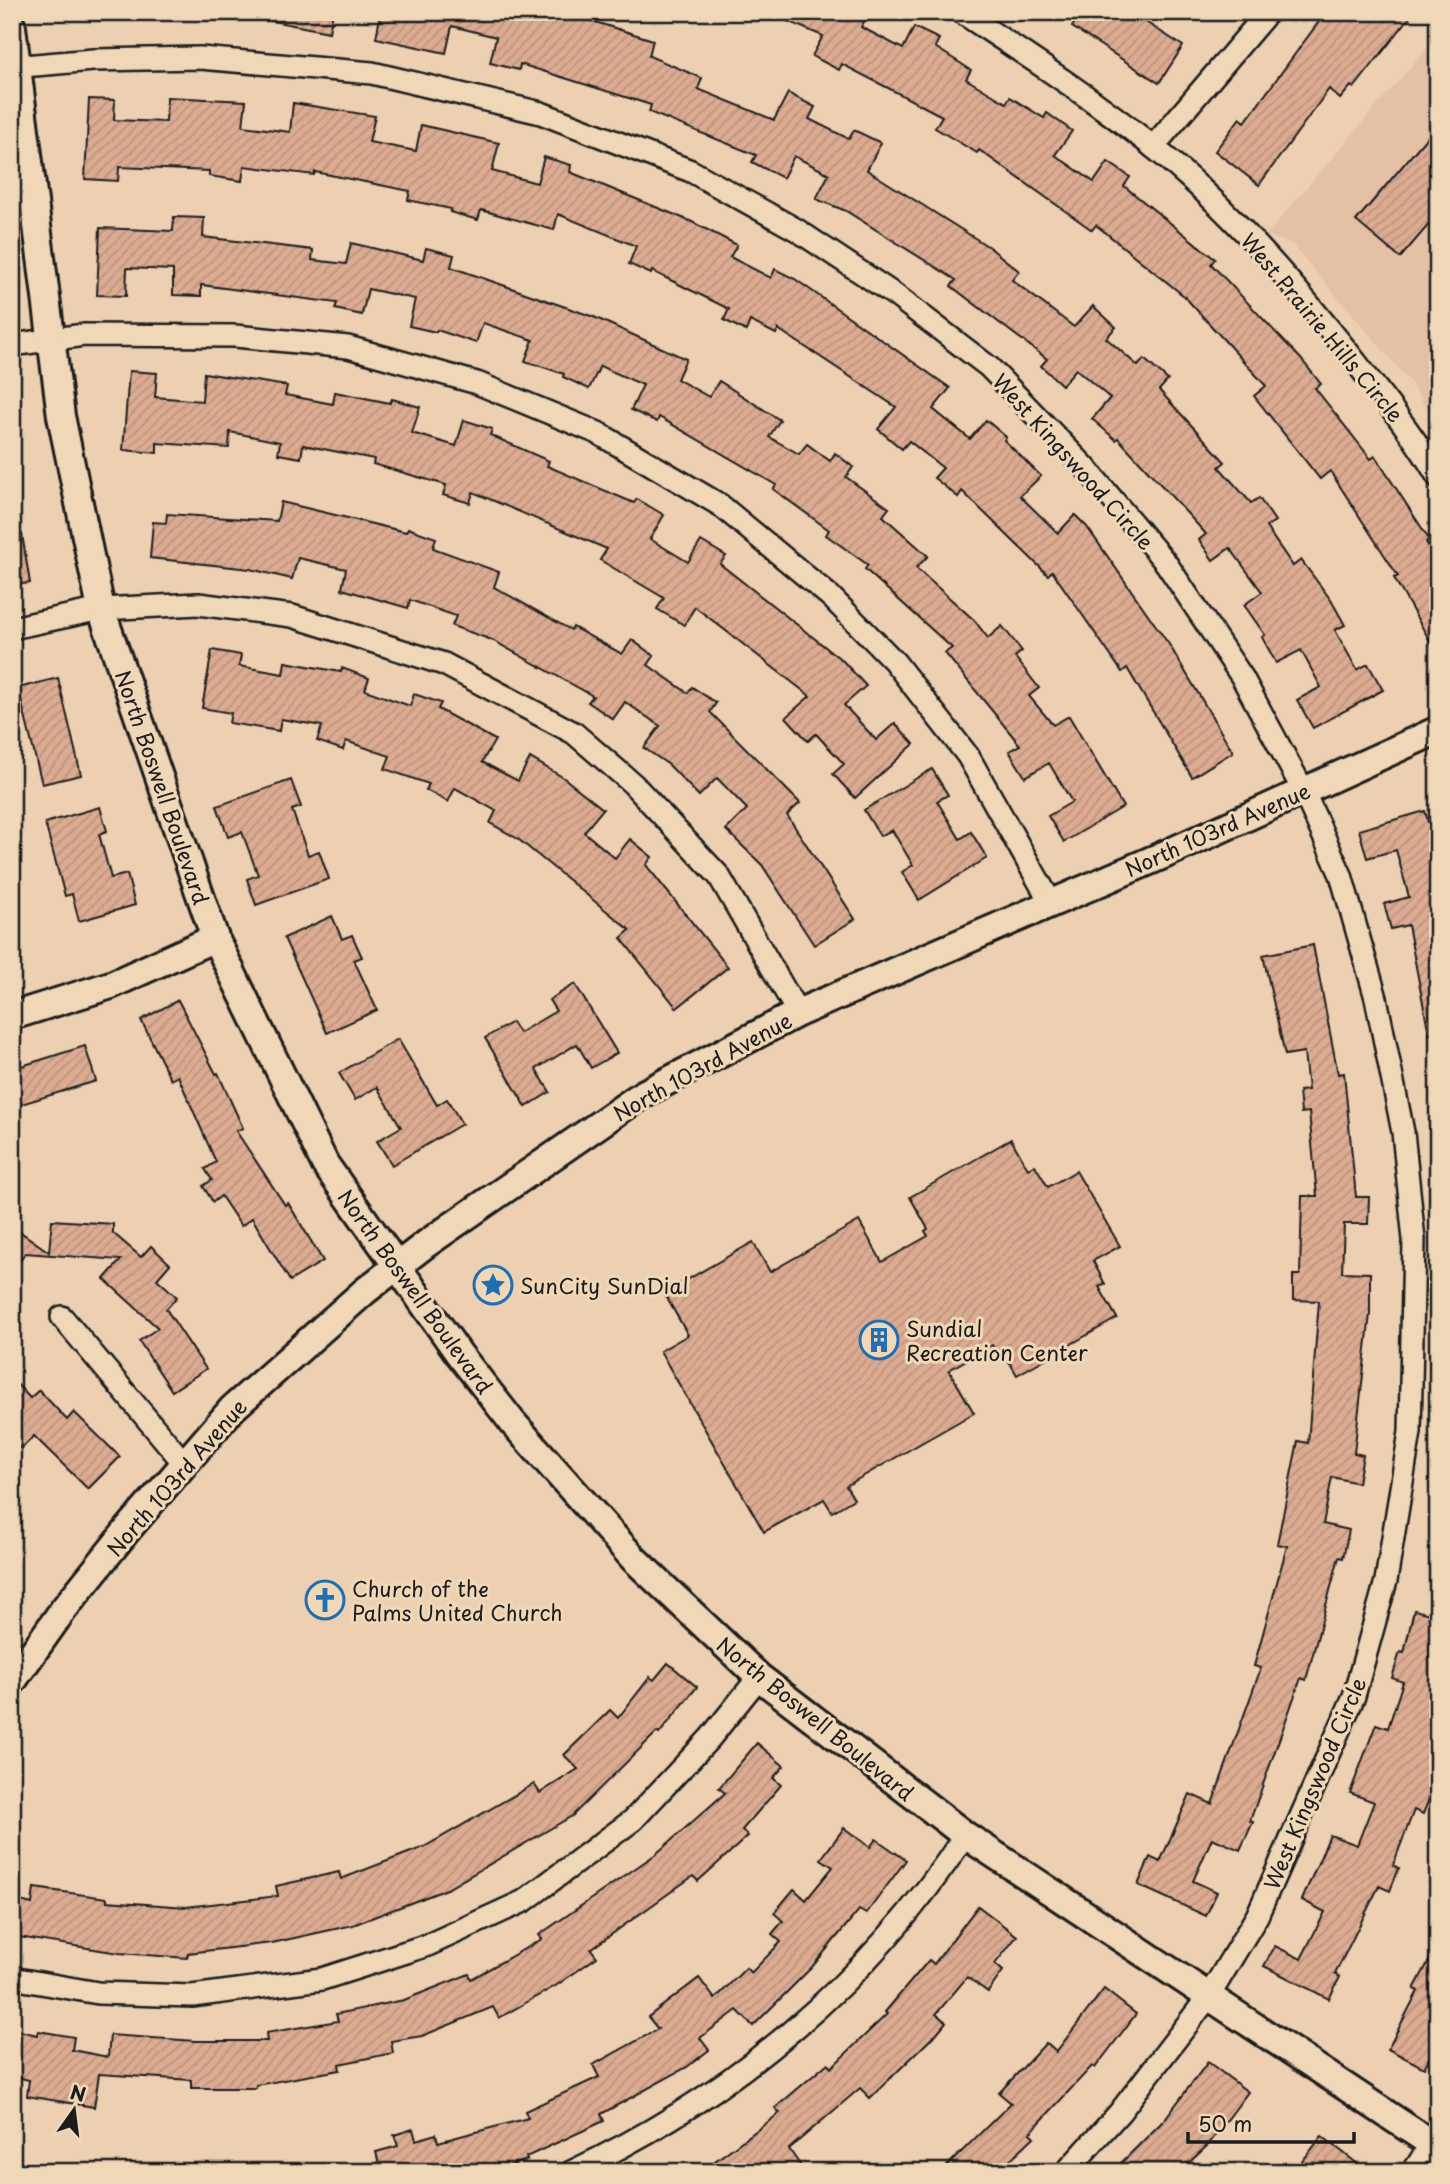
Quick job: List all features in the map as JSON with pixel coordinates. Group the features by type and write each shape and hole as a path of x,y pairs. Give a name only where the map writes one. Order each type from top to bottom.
{"street":[{"name":"West Prairie Hills Circle","path":"961,12 1058,75 1153,147 1234,221 1285,276 1418,442 1438,477"},
{"path":"1153,147 1268,12"},
{"name":"North Boswell Boulevard","path":"12,27 61,416 101,608 215,938 325,1164 474,1374 555,1473 634,1559 759,1677 965,1835 1436,2142"},
{"name":"West Kingswood Circle","path":"15,67 93,60 200,58 372,73 541,113 691,171 762,211 895,295 989,367 1085,467 1181,586 1242,677 1303,790 1341,876 1376,999 1403,1132 1414,1240 1410,1432 1386,1581 1354,1696 1257,1916 1209,1996 1120,2112 1066,2172"},
{"path":"12,345 84,335 235,336 348,347 477,383 598,433 720,505 831,597 894,661 968,756 1051,903"},
{"path":"12,628 101,608 198,604 292,616 444,664 574,733 633,784 719,876 798,1013"},
{"name":"North 103rd Avenue","path":"12,1682 63,1609 183,1462 232,1409 397,1266 643,1094 798,1013 1438,730"},
{"path":"12,1016 111,985 215,938"},
{"path":"62,1317 183,1462"},
{"path":"12,1978 98,1993 192,1996 322,1979 428,1945 524,1901 633,1820 710,1738 759,1677"},
{"path":"572,2172 625,2147 709,2096 824,2004 934,1882 965,1835"},
{"path":"1413,2172 1436,2142"}],"shaded area":[{"path":"1438,35 1438,427 1411,383 1292,244 1266,235"}],"building":[{"path":"273,12 333,12 329,32 272,21"},
{"path":"381,12 563,12 653,40 649,56 702,78 698,89 774,120 788,93 815,107 809,119 849,139 854,130 881,143 867,170 989,247 1019,271 1012,280 1074,327 1093,306 1116,327 1106,338 1138,366 1144,359 1168,380 1159,390 1225,462 1219,467 1251,503 1259,498 1275,521 1266,527 1293,566 1301,560 1331,600 1345,625 1335,630 1357,670 1368,664 1383,690 1313,728 1297,700 1321,687 1301,650 1276,663 1262,637 1265,635 1244,605 1262,592 1230,548 1213,560 1199,540 1206,534 1118,438 1116,440 1092,419 1110,398 1076,369 1062,385 1041,366 1047,359 951,286 956,280 846,211 816,199 829,174 794,156 783,178 752,162 756,155 649,112 651,105 520,64 519,70 490,63 496,37 452,26 446,53 376,38"},
{"path":"766,12 869,12 861,27 903,49 914,27 939,39 935,47 971,70 966,79 1006,103 1010,97 1044,118 1047,113 1072,131 1055,155 1094,182 1108,162 1130,177 1124,186 1215,259 1211,264 1301,359 1321,384 1315,388 1371,459 1375,456 1429,539 1426,542 1438,563 1438,655 1394,578 1398,576 1330,471 1320,479 1254,396 1266,386 1184,296 1096,225 1092,230 979,150 977,153 935,128 942,116 842,64 839,70 812,56 823,36"},
{"path":"1082,12 1130,12 1183,46 1159,83 1072,27"},
{"path":"1326,12 1414,12 1354,88 1351,86 1340,99 1329,89 1259,185 1215,151 1240,118 1245,122"},
{"path":"167,97 246,101 243,126 290,132 293,103 375,116 369,142 416,151 421,125 499,143 492,171 537,183 544,157 571,165 570,172 690,221 737,245 730,257 771,278 775,269 795,279 950,388 933,409 970,439 986,420 1006,437 1004,440 1041,476 1020,496 1058,533 1075,515 1087,527 1170,646 1233,752 1192,777 1127,668 1122,672 1052,571 1048,575 962,491 958,497 934,478 943,468 909,441 902,449 878,429 896,407 778,329 776,334 750,321 746,331 724,320 729,309 652,271 651,274 629,264 636,246 558,214 554,230 481,210 478,220 450,212 451,209 408,200 410,191 315,172 314,175 244,166 242,181 209,176 209,171 119,167 118,181 85,179 89,99 115,100 114,120 166,122"},
{"path":"1438,124 1438,214 1400,258 1356,221"},
{"path":"174,217 204,218 203,237 313,250 312,260 346,264 351,243 423,260 426,248 454,255 451,267 594,317 686,359 677,379 709,397 719,381 780,420 769,437 799,454 807,444 830,461 835,453 853,467 846,477 889,508 883,516 928,556 916,568 974,620 988,638 1002,626 1022,651 1015,657 1039,688 1029,696 1053,725 1069,716 1123,807 1064,842 1048,816 1072,802 1049,763 1025,777 1009,751 1020,745 945,653 952,648 865,569 868,565 826,535 829,530 773,489 776,485 659,417 657,422 631,410 643,385 600,366 589,389 563,377 564,374 525,361 533,340 483,323 476,343 437,330 436,332 409,326 415,299 368,289 362,315 335,309 337,303 201,285 201,296 173,295 173,270 127,268 126,296 97,295 100,228 173,231"},
{"path":"129,371 157,373 155,397 202,401 204,373 287,386 285,395 333,404 335,392 390,403 392,399 420,407 412,433 456,446 464,420 492,429 490,435 549,461 547,466 634,503 637,499 664,515 650,539 688,562 701,541 726,556 720,564 843,661 866,686 844,705 876,740 895,723 914,744 855,798 833,774 844,764 816,734 808,741 786,717 810,696 695,607 684,625 657,609 664,598 600,560 607,549 473,492 470,503 443,495 446,485 373,464 374,459 303,445 301,458 278,454 280,442 230,432 229,448 157,443 157,453 123,450"},
{"path":"281,502 406,532 408,528 436,538 433,548 499,572 494,587 571,630 573,627 622,654 632,640 654,656 648,665 688,693 692,687 716,703 710,712 800,803 787,815 855,919 814,945 762,865 726,830 747,809 717,778 699,796 669,765 644,748 660,726 625,702 613,719 588,702 593,696 492,640 452,626 456,616 410,600 408,608 342,589 346,569 298,558 292,579 250,569 150,558 153,522 166,523 167,514 277,521"},
{"path":"12,534 22,534 30,583 12,585"},
{"path":"212,650 241,655 239,666 283,674 285,662 341,672 342,668 369,678 365,690 410,706 414,694 441,703 438,709 495,740 482,762 518,781 530,758 564,778 603,809 584,832 615,858 630,839 652,857 646,865 728,967 677,1008 621,938 630,930 518,839 490,823 496,811 455,788 448,802 426,790 429,784 385,769 390,756 346,741 343,750 317,741 322,726 281,719 279,731 229,723 231,713 202,708"},
{"path":"58,678 81,775 42,784 18,688"},
{"path":"932,769 948,795 937,801 960,839 971,832 987,858 919,900 902,872 913,865 892,830 880,836 864,810"},
{"path":"291,780 301,807 292,810 308,855 319,851 329,879 256,905 247,879 258,875 242,832 228,837 217,806"},
{"path":"100,807 107,831 99,834 111,878 127,874 135,905 79,921 72,894 65,896 45,823"},
{"path":"1425,811 1438,856 1438,1033 1429,1034 1408,925 1391,929 1384,904 1409,897 1396,850 1367,858 1359,830"},
{"path":"332,916 342,939 352,935 362,957 354,960 377,1010 327,1033 284,938"},
{"path":"1313,945 1338,1074 1344,1073 1356,1197 1369,1197 1368,1224 1344,1224 1342,1272 1370,1273 1370,1314 1354,1453 1363,1455 1358,1483 1332,1477 1323,1524 1349,1530 1343,1558 1339,1557 1306,1680 1301,1678 1250,1821 1253,1822 1240,1850 1212,1838 1193,1881 1217,1892 1206,1916 1138,1885 1150,1857 1160,1862 1190,1794 1212,1804 1261,1668 1254,1666 1287,1546 1277,1544 1298,1441 1308,1443 1319,1301 1293,1300 1293,1275 1300,1275 1302,1196 1317,1196 1309,1112 1301,1113 1299,1091 1308,1090 1304,1052 1285,1055 1263,955"},
{"path":"575,984 617,1053 591,1068 577,1044 536,1069 550,1092 526,1107 485,1038 512,1022 519,1033 556,1011 549,1000"},
{"path":"178,1000 216,1074 218,1073 243,1128 236,1131 285,1205 288,1203 323,1261 290,1281 252,1218 241,1226 221,1196 213,1202 203,1186 212,1180 205,1169 216,1162 178,1076 171,1080 141,1020"},
{"path":"398,1039 437,1105 447,1099 462,1124 392,1165 377,1141 401,1127 377,1087 355,1100 339,1073"},
{"path":"85,1046 96,1081 12,1107 12,1069"},
{"name":"Sundial Recreation Center","path":"1011,1139 1028,1169 1035,1165 1048,1187 1076,1171 1120,1246 1093,1261 1105,1284 1099,1287 1117,1318 1017,1375 1001,1348 996,1351 992,1345 949,1370 974,1413 846,1486 854,1499 832,1512 824,1499 764,1532 660,1351 688,1335 664,1293 753,1242 770,1272 859,1221 882,1262 928,1236 925,1231 928,1229 910,1197"},
{"path":"52,1220 113,1224 113,1233 141,1257 151,1246 170,1264 157,1279 177,1297 166,1309 206,1369 172,1391 139,1341 158,1328 104,1279 121,1260 25,1253 12,1271 12,1226 49,1252"},
{"path":"12,1379 30,1398 39,1390 67,1420 74,1412 120,1457 88,1489 34,1436 21,1449 12,1439"},
{"path":"1414,1610 1438,1616 1438,1776 1423,1814 1414,1810 1393,1865 1399,1868 1390,1891 1379,1886 1335,1974 1340,1977 1329,1999 1264,1966 1275,1946 1301,1959 1325,1912 1302,1900 1330,1835 1357,1845 1374,1802 1350,1793 1376,1724 1388,1728 1403,1682 1392,1678 1400,1652 1404,1653"},
{"path":"668,1663 697,1687 659,1734 657,1732 572,1816 447,1889 353,1925 272,1943 188,1953 187,1958 119,1953 12,1936 12,1899 32,1904 34,1888 107,1898 107,1901 186,1907 278,1896 276,1886 339,1872 341,1879 424,1847 534,1784 540,1793 578,1769 564,1755 610,1710 618,1718 650,1677 654,1680"},
{"path":"757,1743 784,1766 773,1778 781,1785 742,1830 748,1836 698,1881 693,1876 591,1949 597,1957 557,1985 499,2018 493,2007 422,2036 391,2041 393,2053 339,2064 340,2070 256,2085 256,2088 191,2088 191,2080 99,2074 94,2107 27,2096 29,2080 12,2076 12,2029 37,2035 38,2031 74,2037 72,2050 108,2057 110,2035 196,2041 267,2041 266,2033 338,2021 336,2014 404,2000 469,1974 471,1979 542,1939 539,1935 656,1854 725,1793 719,1788"},
{"path":"844,1828 870,1847 876,1839 906,1860 866,1914 859,1910 812,1967 753,2026 737,2010 700,2038 709,2050 687,2067 601,2114 604,2121 526,2157 527,2160 490,2172 381,2172 376,2152 398,2146 394,2135 413,2129 416,2140 436,2134 438,2142 528,2118 525,2111 599,2077 593,2065 658,2029 648,2017 699,1978 715,1999 746,1968 751,1973 781,1942 772,1934 783,1921 774,1913 794,1889 806,1900 833,1867 821,1859"},
{"path":"978,1906 1017,1936 995,1964 1003,1971 988,1992 967,1977 936,2014 946,2022 870,2098 860,2088 789,2149 805,2172 700,2172 780,2113 775,2108 828,2063 831,2068 887,2014 885,2012 929,1960 934,1964"},
{"path":"1438,1944 1438,2042 1424,2068 1388,2049 1418,1991 1414,1989"},
{"path":"1104,1989 1136,2014 1095,2068 1092,2066 1030,2133 1034,2137 997,2172 941,2172 1011,2103 999,2093 1046,2043 1056,2052"},
{"path":"1208,2062 1248,2092 1209,2144 1179,2172 1112,2172 1164,2120"},
{"path":"1322,2136 1368,2172 1294,2172"}],"place":[{"name":"SunCity SunDial","path":"493,1285"},
{"name":"Sundial Recreation Center","path":"879,1340"},
{"name":"Church of the Palms United Church","path":"325,1600"}]}
